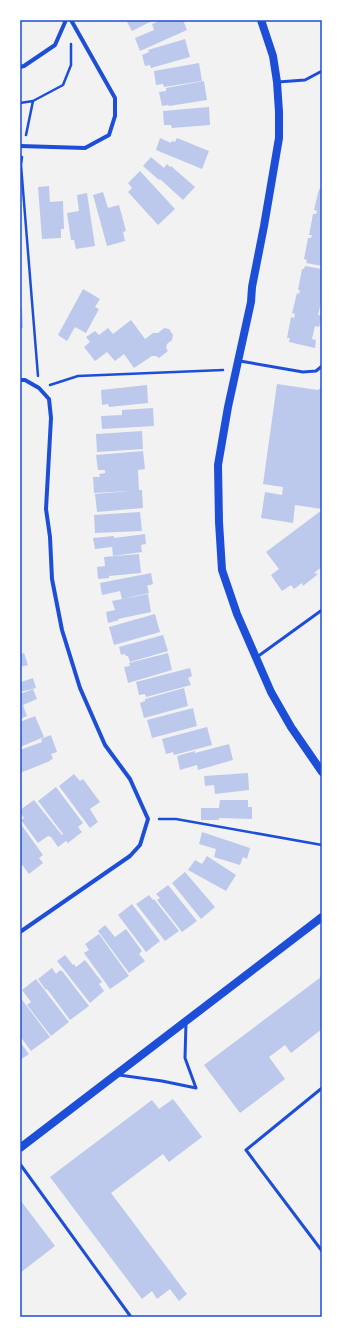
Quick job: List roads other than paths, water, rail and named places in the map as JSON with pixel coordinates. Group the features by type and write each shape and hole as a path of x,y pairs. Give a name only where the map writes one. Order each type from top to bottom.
{"main road":[{"path":"262,20 273,56 277,82 279,138 252,287 251,302 236,370 218,465 222,570 237,614 271,692 291,727 322,772"},
{"path":"20,1148 322,917"}],"street":[{"path":"20,67 24,66 55,45 66,20"},
{"path":"22,146 85,148 108,134 115,116 115,98 72,20"},
{"path":"20,380 25,380 39,388 49,399 51,418 46,509 50,537 52,579 62,630 80,688 106,744 130,778 148,819 140,845 130,856 20,932"}],"lane":[{"path":"277,82 305,80 322,71"},
{"path":"238,361 303,372 316,371 322,366"},
{"path":"255,658 322,610"},
{"path":"116,1074 196,1088 185,1058 186,1021"},
{"path":"322,1088 246,1150 322,1251"},
{"path":"20,1164 130,1317"}]}
